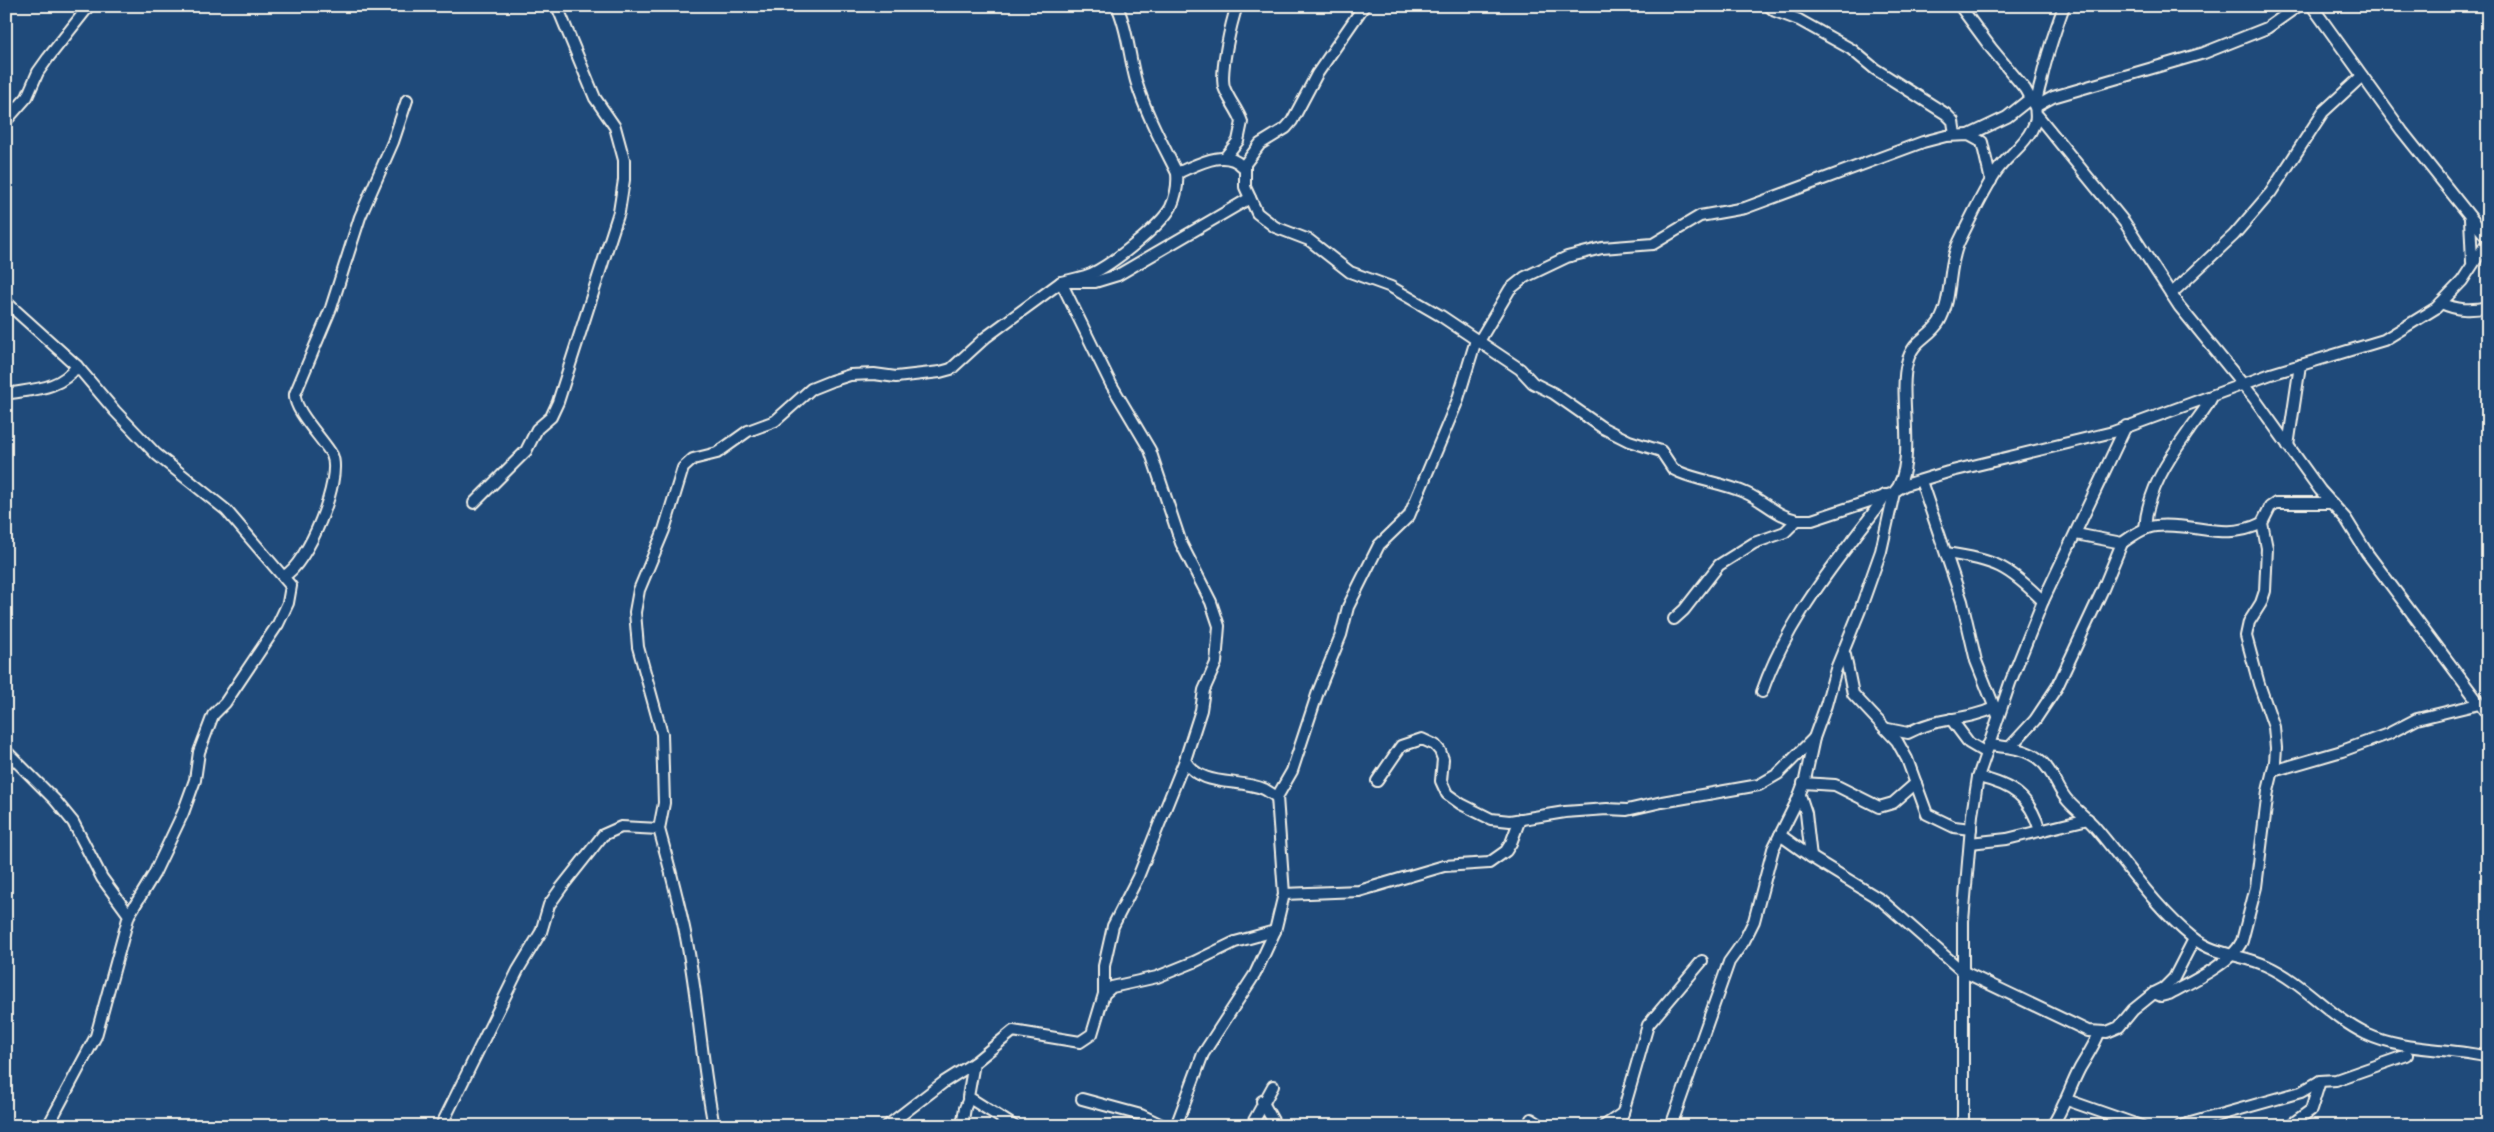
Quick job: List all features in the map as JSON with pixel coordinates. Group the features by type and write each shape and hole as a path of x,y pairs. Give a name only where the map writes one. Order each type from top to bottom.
{"street":[{"path":"6,121 27,97 38,72 89,6"},
{"path":"474,503 526,451 537,429 550,417 558,402 619,212 624,180 624,160 615,127 595,98 557,6"},
{"path":"714,1126 705,1084 688,949 672,873 659,829 664,803 662,734 649,683 640,660 634,612 640,590 664,530 683,468 693,459 717,453 748,431 775,422 811,390 831,381 850,375 874,374 896,377 951,369 986,337 1061,282 1082,278 1104,267 1160,220 1174,199 1177,173 1142,99 1132,66 1126,30 1117,6"},
{"path":"1177,173 1226,156 1238,141 1242,131 1239,113 1224,89 1223,80 1228,32 1237,6"},
{"path":"1364,6 1317,74 1292,121 1286,128 1260,144 1245,164 1245,187 1257,213 1275,226 1309,240 1350,272 1391,287 1441,316 1520,369 1533,383 1553,393 1603,428 1629,441 1662,451 1673,468 1678,472 1744,492 1770,506 1784,518 1797,520 1812,520 1948,472 2113,432 2300,365 2384,340 2435,309 2462,281 2488,240 2362,76 2312,6"},
{"path":"1769,6 1775,11 1799,20 1851,49 1889,79 1946,114 1953,121 1955,135"},
{"path":"1960,6 2125,223 2149,256 2171,294 2282,435 2288,446 2488,715"},
{"path":"1762,692 1771,666 1809,598 1855,536 1899,486 1906,455 1907,363 1919,340 1938,324 1945,308 1949,277 1959,243 1991,181 1998,170 2028,138 2047,54 2064,6"},
{"path":"1176,1126 1203,1054 1255,974 1275,931 1284,894 1277,797 1292,771 1341,635 1348,607 1378,545 1410,516 1457,402 1476,340 1481,338 1510,289 1525,277 1554,262 1602,248 1653,244 1700,216 1745,208 1862,163 1923,142 1955,135 1969,135 2007,117 2035,107 2053,97 2213,50 2267,28 2298,6"},
{"path":"2171,294 2234,235 2271,192 2323,112 2362,76"},
{"path":"284,576 291,573 307,551 328,498 334,474 332,455 297,406 295,394 331,308 360,217 393,142 407,100"},
{"path":"1969,135 1982,142 1991,181"},
{"path":"1226,156 1235,159 1242,166 1245,164"},
{"path":"1061,282 1095,282 1118,274 1250,198"},
{"path":"2470,218 2473,250 2471,265"},
{"path":"887,1126 944,1082 974,1063 1009,1033 1017,1030 1074,1041 1085,1040 1092,1034 1104,994 1104,966 1113,926 1141,870 1185,760 1201,710 1204,690 1216,663 1219,626 1211,602 1181,542 1150,450 1111,384 1061,282"},
{"path":"6,302 77,366 139,438 165,463 226,510 291,586 291,593 284,612 225,703 213,715 199,752 195,780 183,813 154,874 129,915 96,1036 48,1126"},
{"path":"2441,303 2454,309 2465,310 2488,307"},
{"path":"2288,446 2300,365"},
{"path":"6,394 36,390 60,382 71,375 77,366"},
{"path":"2144,529 2155,486 2167,464 2212,397"},
{"path":"1963,1126 1965,1081 1962,971 1963,921 1971,829 1978,777 1997,712 2043,600 2126,426"},
{"path":"1921,481 1962,601 1976,661 1997,712"},
{"path":"1671,1126 1729,962 1744,941 1754,921 1773,849 1800,795 1814,738 1836,669 1881,551 1892,493"},
{"path":"2154,992 2161,996 2169,994 2216,967 2238,950 2242,941 2252,908 2276,748 2274,727 2259,684 2246,636 2248,622 2261,603 2265,591 2266,548 2262,523 2270,507 2276,503 2332,503"},
{"path":"1674,619 1684,610 1719,565 1754,543 1785,532 1797,520"},
{"path":"2010,747 2035,720 2056,687 2103,589 2122,543 2144,529 2156,526 2197,527 2232,533 2262,523"},
{"path":"2076,534 2122,543"},
{"path":"1946,553 1979,558 2002,566 2016,575 2043,600"},
{"path":"1845,655 1852,694 1862,707 1887,729 1907,759 1927,814 1954,828 1971,829"},
{"path":"2273,771 2342,751 2388,734 2417,719 2479,704"},
{"path":"1887,729 1908,733 1925,724 1997,712"},
{"path":"1951,719 1969,743 1987,749 2010,747 2034,755 2042,761 2068,800 2088,819 2157,902 2194,939 2229,956 2249,959 2268,966 2305,988 2338,1017 2372,1037 2414,1048 2467,1052 2488,1057"},
{"path":"1377,782 1401,746 1417,740 1427,741 1438,748 1442,755 1441,781 1448,794 1461,804 1491,819 1510,821 1595,809 1627,810 1759,785 1778,774 1814,738"},
{"path":"6,751 54,800 72,822 102,878 129,915"},
{"path":"1185,760 1191,770 1203,776 1264,789 1277,797"},
{"path":"1978,777 2005,785 2017,792 2034,812 2040,831"},
{"path":"1803,783 1835,785 1879,807 1893,803 1916,783"},
{"path":"1800,795 1806,813 1811,857"},
{"path":"1284,894 1358,891 1444,866 1489,862 1506,851 1512,843 1520,819"},
{"path":"1970,843 2007,839 2088,819"},
{"path":"441,1126 518,970 541,932 549,906 561,888 603,835 621,827 659,829"},
{"path":"1780,835 1811,857 1881,900 1962,971 2074,1026 2100,1033 2108,1032 2118,1027 2154,992 2164,988 2174,978 2194,939"},
{"path":"1104,994 1112,988 1158,977 1236,942 1275,931"},
{"path":"1619,1126 1648,1025 1702,961"},
{"path":"2052,1126 2067,1100 2081,1067 2092,1052 2100,1033"},
{"path":"2180,1126 2301,1092 2320,1081 2336,1080 2407,1055"},
{"path":"974,1063 967,1094 970,1098 1014,1126"},
{"path":"2289,1126 2312,1110 2320,1081"},
{"path":"1251,1126 1262,1101 1273,1086"},
{"path":"962,1126 965,1108 970,1098"},
{"path":"1082,1098 1141,1115 1164,1126"},
{"path":"2067,1100 2141,1126"},
{"path":"1262,1101 1276,1126"},
{"path":"1604,1126 1623,1113"},
{"path":"1531,1119 1542,1126"}]}
